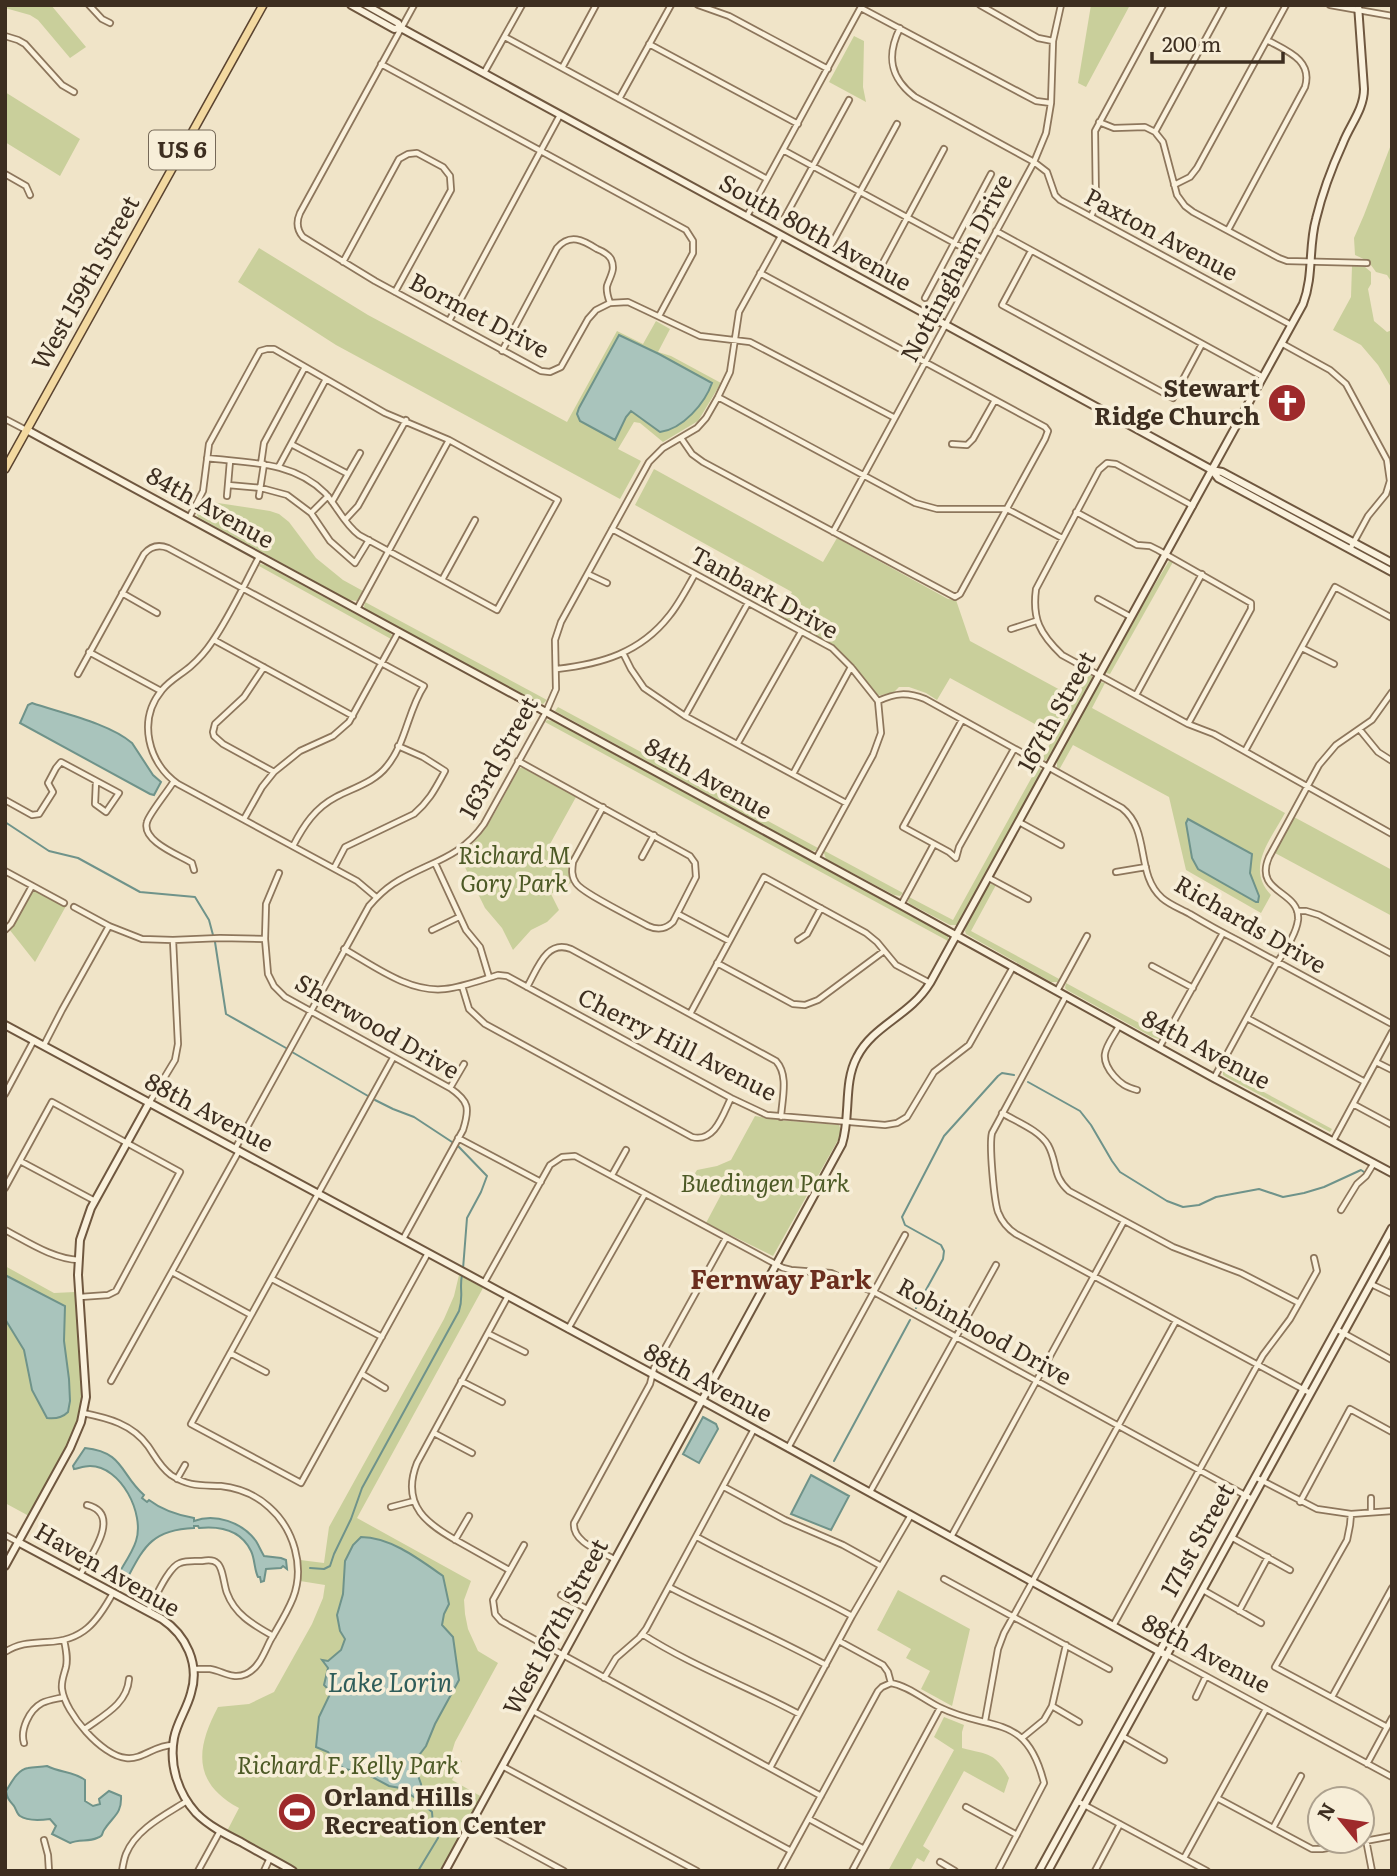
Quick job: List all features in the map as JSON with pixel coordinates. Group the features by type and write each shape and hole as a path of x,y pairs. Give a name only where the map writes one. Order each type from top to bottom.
{"main road":[{"name":"West 159th Street","path":"5,469 263,5"}],"street":[{"path":"89,5 102,19 110,23"},
{"name":"South 80th Avenue","path":"351,5 394,29 401,28"},
{"name":"South 80th Avenue","path":"366,5 398,23 401,28 945,326 1212,470 1222,472 1392,563"},
{"path":"414,5 381,64 689,232 693,241 693,253 659,316"},
{"path":"484,74 522,5"},
{"path":"562,68 596,5"},
{"path":"619,99 671,5"},
{"path":"698,5 729,16 828,69"},
{"path":"980,5 1038,38 1053,41"},
{"name":"Nottingham Drive","path":"833,532 1034,162 1046,133 1051,103 1053,41 1062,5"},
{"path":"1091,217 1096,204 1095,131 1163,5"},
{"path":"1155,132 1224,5"},
{"path":"1174,185 1190,177 1197,168 1286,5"},
{"path":"1330,5 1392,16"},
{"path":"747,217 861,6 1036,102 1051,103"},
{"name":"167th Street","path":"701,1400 842,1144 850,1075 860,1052 871,1037 915,1003 930,983 1303,304 1309,288 1316,219 1343,141 1363,102 1357,8"},
{"name":"Paxton Avenue","path":"900,28 893,46 894,72 902,86 915,97 1034,162 1047,172 1055,195 1060,200 1291,325"},
{"path":"5,36 25,44 62,85 74,92"},
{"path":"505,37 767,179"},
{"path":"1227,230 1307,79 1301,60 1267,40"},
{"path":"649,44 797,124"},
{"name":"Bormet Drive","path":"381,64 297,218 300,233 310,242 395,292 541,371 555,371 564,363 590,316 610,303"},
{"path":"785,218 849,100"},
{"path":"449,321 560,115"},
{"path":"1100,122 1114,128 1146,127 1155,132 1163,142 1177,195 1185,205 1227,230 1287,261 1367,263"},
{"path":"830,247 897,124"},
{"path":"878,272 944,149"},
{"path":"783,150 982,258"},
{"path":"343,262 399,159 417,153 443,167 450,176 451,190 395,292"},
{"path":"5,173 26,186 30,195"},
{"path":"925,298 991,174"},
{"path":"996,232 1263,377"},
{"name":"163rd Street","path":"111,1381 173,1272 362,917 376,897 400,880 456,853 478,832 546,712 556,689 555,640 558,630 652,458 663,448 697,428 718,397 730,372 740,312 781,236"},
{"path":"502,351 557,248 568,240 583,240 610,258 613,272 607,290 610,303 632,303 700,336 751,342 895,418"},
{"path":"1031,251 1002,305 1173,398 1202,344"},
{"path":"681,438 692,454 703,462 946,594 957,597 1048,432 1045,427 760,273"},
{"path":"1281,343 1330,370 1346,384 1388,460 1390,481 1386,494 1368,516 1350,550"},
{"path":"189,519 203,491 207,458 209,443 260,351 267,349 274,349 385,413 449,440 558,500 497,610 354,531 328,496 295,472 279,466 207,458"},
{"path":"259,496 264,443 305,367"},
{"path":"279,466 326,379"},
{"path":"718,397 915,503 937,509 1007,509 1062,538"},
{"path":"952,444 967,445 973,439 995,400"},
{"name":"84th Avenue","path":"5,419 1392,1173"},
{"path":"345,520 358,506 405,420"},
{"path":"356,610 449,440"},
{"path":"290,444 348,474"},
{"path":"332,502 360,453"},
{"path":"227,496 230,461"},
{"path":"1193,506 1116,464 1107,463 1099,470 1036,589 1036,621 1062,655 1188,724 1214,734 1392,834"},
{"name":"South 80th Avenue","path":"1212,470 1218,478 1392,572"},
{"path":"228,485 261,488 287,495 311,513 330,541 355,563 369,540"},
{"path":"311,513 328,496"},
{"path":"1076,512 1137,545 1150,546 1166,554 1252,604 1188,724"},
{"path":"442,580 475,520"},
{"name":"Tanbark Drive","path":"612,529 832,648 878,701"},
{"path":"78,674 144,554 159,546 168,548 424,686 388,765 378,775 336,797 314,813 293,846"},
{"path":"259,557 214,640 197,661 161,691 156,699 150,717 151,750 156,761 174,781 357,881 376,897"},
{"path":"588,573 607,583"},
{"path":"557,669 588,666 608,660 649,636 669,617 695,574"},
{"path":"1136,695 1202,574"},
{"path":"1245,751 1335,587 1392,618"},
{"path":"122,593 157,612"},
{"path":"1098,599 1132,617"},
{"path":"685,716 748,603"},
{"path":"1011,629 1036,621"},
{"path":"738,743 801,632"},
{"path":"244,819 274,772 300,751 333,736 344,727 353,716 398,633"},
{"path":"214,640 353,716"},
{"path":"1302,648 1334,664"},
{"path":"89,652 161,691"},
{"path":"624,653 644,688 685,716 846,803"},
{"path":"264,667 244,697 213,729 214,736 223,744 274,772"},
{"path":"793,774 851,667"},
{"path":"1214,1078 1297,922 1297,911 1289,899 1270,885 1265,866 1326,756 1378,714 1392,692"},
{"name":"Richards Drive","path":"878,701 892,695 909,694 925,699 1118,805 1130,815 1139,830 1150,882 1163,898 1392,1024"},
{"path":"815,859 873,755 881,733 878,701"},
{"path":"962,720 903,827 956,858 1014,749"},
{"path":"1360,730 1378,752 1392,761"},
{"path":"334,868 345,847 419,810 428,801 445,771 398,746"},
{"path":"518,761 603,807 687,853 695,863 695,883 678,914 667,927 655,929 585,891 574,880 573,862 603,807"},
{"path":"5,800 32,815 39,814 52,792 48,783 61,762 119,793 106,812 95,804 96,781"},
{"path":"174,781 147,820 146,832 152,840 192,863 194,870"},
{"path":"1019,822 1060,845"},
{"path":"642,857 654,835"},
{"path":"901,905 934,844"},
{"path":"344,949 417,987 444,989 489,977 480,947 459,917 435,863"},
{"path":"1116,872 1146,867"},
{"path":"5,871 64,903"},
{"name":"Sherwood Drive","path":"279,873 266,904 268,974 274,986 285,997 310,1013 450,1088 466,1102 467,1118 458,1138 403,1239"},
{"path":"690,1014 764,877 871,936 897,965 930,983"},
{"path":"989,878 1028,899"},
{"path":"5,927 11,925 33,886"},
{"path":"74,907 109,926 142,939 265,939"},
{"path":"798,940 807,934 821,908"},
{"path":"1297,911 1319,915 1392,954"},
{"path":"678,914 729,941"},
{"path":"432,930 459,917"},
{"path":"44,1045 109,926"},
{"path":"1160,1048 1223,933"},
{"path":"1057,991 1087,936"},
{"path":"5,1566 75,1439 83,1413 86,1387 80,1297 80,1240 95,1201 175,1060 178,1044 173,940"},
{"path":"527,987 547,952 564,946 772,1058 779,1064 784,1077 781,1117"},
{"path":"717,963 793,1004 806,1005 818,1000 884,951"},
{"path":"1152,966 1193,988"},
{"name":"Cherry Hill Avenue","path":"489,977 507,976 762,1114 889,1125 907,1117 934,1072 969,1045 1013,967"},
{"path":"462,986 469,1009 485,1024 692,1138 701,1139 711,1134 731,1098"},
{"path":"1066,996 990,1138 998,1211 1010,1230 1310,1393"},
{"path":"1247,1017 1365,1082"},
{"name":"88th Avenue","path":"5,1025 1392,1777"},
{"path":"1119,1026 1106,1049 1104,1060 1122,1086 1137,1090"},
{"path":"1333,1141 1392,1032"},
{"path":"5,1094 34,1040"},
{"path":"393,1058 191,1424 301,1483 428,1253"},
{"path":"1376,1062 1392,1070"},
{"path":"450,1088 464,1064"},
{"path":"6,1184 52,1102 180,1172 116,1291 108,1295 80,1297"},
{"path":"1353,1104 1392,1125"},
{"path":"1002,1114 1045,1140 1058,1179 1065,1188 1173,1247 1241,1273 1299,1303"},
{"path":"458,1138 541,1182"},
{"path":"612,1175 626,1150"},
{"name":"Robinhood Drive","path":"484,1283 553,1163 559,1158 578,1157 776,1265 791,1270 831,1273 874,1292 1252,1499"},
{"path":"20,1161 95,1201"},
{"path":"1341,1210 1374,1163"},
{"path":"568,1329 645,1194"},
{"path":"951,1537 1124,1221"},
{"name":"171st Street","path":"1039,1871 1122,1736 1245,1495 1258,1479 1310,1393 1392,1228"},
{"path":"5,1230 50,1253 79,1260"},
{"path":"788,1448 905,1235"},
{"path":"614,1559 580,1539 573,1529 574,1523 650,1384 654,1368 726,1238"},
{"name":"171st Street","path":"1048,1871 1081,1803 1163,1653 1202,1590 1252,1499 1258,1479 1303,1389 1392,1245"},
{"path":"1113,1626 1256,1365 1287,1323 1317,1271 1314,1258"},
{"path":"870,1492 996,1265"},
{"path":"173,1272 251,1315"},
{"path":"272,1279 382,1337"},
{"path":"1370,1283 1392,1294"},
{"path":"508,1296 433,1433 415,1469 412,1488 419,1513 431,1525 509,1570"},
{"path":"985,1721 998,1649 1004,1633 1176,1321"},
{"path":"1339,1331 1392,1360"},
{"path":"489,1334 525,1352"},
{"path":"230,1353 266,1372"},
{"path":"362,1374 385,1388"},
{"path":"461,1381 502,1402"},
{"name":"West 167th Street","path":"445,1871 701,1400"},
{"path":"1300,1502 1350,1409 1392,1432"},
{"path":"83,1413 110,1419 133,1431 143,1440 161,1466 177,1479 194,1485 223,1486 249,1494 289,1525 298,1573 293,1598 255,1668 245,1674 231,1676 211,1669 194,1669 192,1692 178,1723 173,1745 173,1764 187,1801 201,1817 220,1831 293,1871"},
{"path":"604,1678 616,1658 642,1634 754,1429"},
{"path":"433,1433 472,1453"},
{"path":"177,1479 186,1465"},
{"path":"1258,1479 1317,1509 1351,1514 1392,1511"},
{"path":"724,1487 881,1566"},
{"path":"1371,1498 1371,1512"},
{"path":"391,1507 414,1501"},
{"path":"80,1575 104,1527 100,1513 96,1508 87,1505"},
{"path":"1351,1514 1346,1540 1275,1667 1387,1727"},
{"path":"770,1768 852,1616 911,1515"},
{"path":"455,1540 469,1516"},
{"name":"Haven Avenue","path":"5,1535 170,1624 190,1652 194,1669"},
{"path":"696,1536 852,1616"},
{"path":"1231,1537 1290,1570"},
{"path":"524,1545 493,1600 493,1608 500,1621 821,1796"},
{"path":"1239,1611 1268,1557"},
{"path":"148,1611 174,1567 184,1562 213,1560 221,1568 226,1592 239,1613 250,1623 273,1636"},
{"path":"944,1579 1109,1669"},
{"path":"669,1587 826,1665"},
{"path":"1332,1697 1392,1588"},
{"path":"1202,1590 1261,1623"},
{"path":"5,1652 15,1645 64,1640 85,1630 97,1620 113,1593"},
{"path":"561,1595 587,1609"},
{"path":"642,1634 702,1667 799,1714"},
{"path":"64,1640 67,1661 62,1681 64,1697 68,1706 100,1746 123,1758 137,1758 155,1747 173,1745"},
{"path":"839,1641 883,1665 891,1683"},
{"path":"1022,1738 1044,1720 1052,1706 1066,1645"},
{"path":"1196,1697 1206,1676"},
{"path":"85,1729 119,1704 128,1690 129,1679"},
{"path":"780,1871 878,1691 891,1683 940,1708 1017,1732 1031,1749 1044,1783 998,1871"},
{"path":"24,1743 23,1730 35,1709 46,1701 64,1697"},
{"path":"1052,1706 1079,1722"},
{"path":"852,1871 940,1708"},
{"path":"1184,1858 1266,1709"},
{"path":"533,1711 791,1851"},
{"path":"1367,1764 1392,1718"},
{"path":"1122,1736 1164,1760"},
{"path":"502,1766 698,1871"},
{"path":"1273,1829 1301,1776"},
{"path":"1217,1798 1306,1846"},
{"path":"122,1871 126,1854 134,1840 149,1826 187,1801"},
{"path":"1081,1803 1206,1871"},
{"path":"966,1807 1017,1835"},
{"path":"809,1819 864,1849"},
{"path":"472,1821 564,1871"},
{"path":"1095,1871 1120,1824"},
{"path":"198,1871 220,1831"},
{"path":"44,1840 49,1871"},
{"path":"264,1871 270,1858"},
{"path":"940,1862 955,1871"}],"green space":[{"path":"5,5 51,5 86,47 70,58 38,20 5,8"},
{"path":"1091,5 1130,5 1086,87 1078,83"},
{"path":"854,36 864,41 863,87 866,102 829,82"},
{"path":"5,92 80,139 60,176 5,142"},
{"path":"1392,142 1392,283 1387,275 1376,272 1368,261 1355,255 1354,238"},
{"path":"259,248 368,315 567,422 617,331 643,344 656,321 670,329 658,352 671,356 721,383 698,421 663,442 640,423 634,422 618,449 641,461 620,499 336,345 238,282"},
{"path":"1352,266 1365,267 1371,272 1368,289 1374,321 1387,332 1392,330 1392,389 1378,365 1361,345 1333,330 1351,297"},
{"path":"654,469 823,562 837,538 948,599 956,600 970,641 1075,698 1089,674 1092,676 1049,757 1045,761 1041,760 1055,735 950,678 937,700 909,687 899,687 894,692 877,696 844,657 778,617 792,592 635,505"},
{"path":"203,499 279,514 289,522 316,558 343,580 363,591 357,601 349,600 198,517 196,512"},
{"path":"1169,561 1173,562 1110,674 1106,673 1145,601"},
{"path":"260,564 390,633 391,639 259,566"},
{"path":"365,602 547,700 543,704 537,702 365,609"},
{"path":"1100,682 1105,683 1092,708 1285,813 1260,864 1260,874 1271,895 1261,913 1186,870 1169,797 1073,745 1059,770 1057,761"},
{"path":"558,707 818,848 815,851 809,850 555,711"},
{"path":"547,720 945,934 948,941 545,722"},
{"path":"1038,766 1040,775 958,925 950,925 910,904 909,897 953,920"},
{"name":"Richard M Gory Park","path":"520,768 576,797 550,844 572,856 568,869 571,883 551,894 559,910 547,922 531,930 513,950 502,928 485,908 459,855 487,826"},
{"path":"1294,817 1392,870 1392,916 1275,853"},
{"path":"823,850 903,893 900,896 894,895 826,859"},
{"path":"991,884 996,885 971,931 1061,980 1059,982 1051,982 966,934 967,925"},
{"path":"35,891 66,906 35,962 9,929 31,893"},
{"path":"1066,983 1163,1036 1159,1039 1152,1037 1067,990"},
{"path":"1223,1070 1332,1129 1330,1132 1226,1077"},
{"name":"Buedingen Park","path":"755,1116 839,1125 841,1130 838,1140 773,1256 706,1223 723,1191 694,1175 697,1170 731,1160"},
{"path":"5,1266 54,1293 75,1292 81,1366 80,1410 65,1450 29,1516 5,1503"},
{"name":"Richard F. Kelly Park","path":"459,1275 483,1288 357,1518 471,1581 464,1600 468,1629 478,1651 498,1663 455,1742 451,1755 462,1761 452,1780 482,1797 441,1871 297,1871 226,1833 239,1808 224,1798 206,1776 203,1764 205,1737 218,1707 249,1704 274,1692 312,1624 323,1598 325,1585 300,1581 300,1560 324,1563 329,1527 444,1319"},
{"path":"898,1590 970,1629 952,1706 921,1689 930,1671 906,1658 911,1649 877,1630"},
{"path":"944,1717 964,1725 962,1748 985,1754 1000,1763 1009,1778 1004,1793 964,1771 923,1846 930,1851 924,1862 917,1858 910,1871 888,1871 954,1750 934,1737"}],"water":[{"path":"619,335 712,383 699,407 677,426 660,432 631,411 615,440 580,421 577,414 579,408"},
{"path":"32,703 98,724 132,743 153,775 161,782 154,795 20,723 28,705"},
{"path":"1188,819 1252,854 1250,873 1259,896 1258,902 1198,869 1192,858 1186,823"},
{"path":"5,1275 65,1306 64,1341 70,1401 68,1412 61,1417 47,1418 32,1390 24,1350 5,1319"},
{"path":"703,1417 716,1424 718,1429 699,1463 683,1454"},
{"path":"85,1448 98,1450 114,1459 147,1502 149,1500 170,1512 194,1518 194,1521 211,1518 236,1524 250,1534 264,1556 286,1560 287,1569 283,1566 266,1569 264,1581 261,1582 251,1551 241,1538 222,1529 194,1526 166,1533 149,1544 123,1586 117,1584 115,1580 136,1541 138,1530 134,1505 121,1483 112,1474 90,1466 74,1469 73,1466"},
{"path":"811,1475 849,1496 831,1530 791,1514"},
{"name":"Lake Lorin","path":"361,1537 393,1545 443,1576 449,1604 442,1625 453,1637 459,1680 426,1746 417,1758 415,1767 423,1799 420,1801 400,1788 389,1786 365,1773 345,1769 335,1762 328,1752 316,1747 319,1717 331,1692 324,1685 328,1668 322,1660 328,1661 341,1650 345,1639 340,1631 337,1615 343,1594 345,1561 353,1545"},
{"path":"47,1766 85,1780 85,1801 93,1806 100,1804 99,1799 109,1791 121,1796 118,1811 101,1836 70,1843 52,1834 56,1826 50,1819 23,1818 18,1814 6,1791 21,1771"}],"waterway":[{"path":"5,822 49,851 78,858 140,892 195,897 209,920 213,935"},
{"path":"215,942 226,1014 286,1048"},
{"path":"292,1052 368,1096"},
{"path":"916,1308 943,1259 944,1251 941,1245 905,1225 902,1217 944,1136 998,1076 1002,1073 1014,1075"},
{"path":"1028,1082 1080,1111 1120,1172 1167,1201 1183,1207 1199,1205 1216,1197 1259,1189 1283,1197 1304,1193 1361,1170 1364,1172"},
{"path":"375,1100 414,1117 452,1142"},
{"path":"458,1146 487,1176 467,1218 463,1269"},
{"path":"310,1568 324,1569 330,1566 362,1488 459,1311 462,1275"},
{"path":"834,1461 910,1320"},
{"path":"418,1871 438,1838 432,1812 421,1800"}],"place":[{"name":"Stewart Ridge Church","path":"1287,403"},
{"name":"Orland Hills Recreation Center","path":"297,1812"}],"district":[{"name":"Fernway Park","path":"781,1280"}]}
